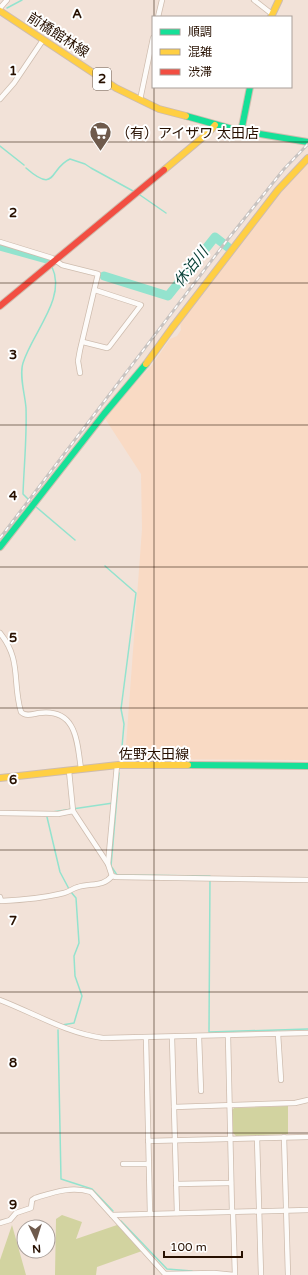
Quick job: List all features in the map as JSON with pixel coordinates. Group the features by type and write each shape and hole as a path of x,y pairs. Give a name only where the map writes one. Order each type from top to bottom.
{"street":[{"path":"0,10 7,0"},
{"path":"158,16 162,0"},
{"path":"254,0 271,15 278,0"},
{"name":"前橋館林線","path":"0,10 116,88 140,100 180,116 241,132 308,142"},
{"path":"0,99 14,83 43,40"},
{"path":"140,100 152,43"},
{"path":"241,132 250,88"},
{"path":"0,306 208,133 215,125"},
{"path":"0,547 104,414 156,353 172,328 278,190 308,158"},
{"path":"0,242 56,260 62,265 98,274 78,361 80,373"},
{"path":"83,342 110,348 141,305 95,290"},
{"path":"0,633 9,644 14,658 21,712 26,715 48,712 56,714 67,720 75,730 81,769"},
{"path":"108,864 117,765"},
{"name":"佐野太田線","path":"0,778 117,765 308,766"},
{"path":"69,771 73,809 108,864 112,876"},
{"path":"0,814 58,814 73,809"},
{"path":"112,876 308,880"},
{"path":"0,896 1,901 65,893 80,886 94,886 108,881 112,876"},
{"path":"0,1000 59,1026 86,1035 114,1039 308,1033"},
{"path":"278,1034 281,1080"},
{"path":"0,1223 10,1220 16,1213 31,1208 32,1200 64,1189 81,1189 91,1192 165,1274 214,1273 234,1275 228,1036"},
{"path":"199,1037 201,1091"},
{"path":"146,1038 150,1214"},
{"path":"172,1038 177,1213"},
{"path":"174,1107 308,1100"},
{"path":"284,1137 288,1275"},
{"path":"148,1141 308,1137"},
{"path":"257,1138 261,1275"},
{"path":"123,1164 148,1164"},
{"path":"176,1184 231,1183"},
{"path":"112,1215 308,1210"}],"shaded area":[{"path":"308,162 308,760 125,759 142,529 141,474 104,417 152,365 170,339 177,336 181,330 180,322 281,192"}],"green space":[{"path":"288,1106 288,1134 236,1136 233,1133 232,1110 234,1108"},
{"path":"62,1215 82,1222 76,1239 117,1225 142,1251 97,1267 96,1275 55,1275 56,1219"},
{"path":"12,1225 16,1239 16,1259 22,1259 26,1275 0,1275 0,1260"}],"waterway":[{"path":"7,8 22,0"},
{"path":"0,146 24,165"},
{"path":"26,168 36,176 43,179 48,179 52,177 63,163 70,159 85,164 133,191"},
{"path":"140,195 166,213"},
{"name":"休泊川","path":"104,276 168,296 215,237 229,248"},
{"name":"休泊川","path":"0,246 50,260"},
{"path":"32,503 23,494 26,408 22,368 27,352 52,303 55,291 55,279 52,267"},
{"path":"35,506 75,540"},
{"path":"105,566 136,593 121,709 124,724 121,758"},
{"path":"119,773 111,866 117,875 210,876 209,1032 308,1029"},
{"path":"52,812 113,803"},
{"path":"47,817 60,872 69,889"},
{"path":"62,1025 74,1023 82,996 75,976 74,956 79,943 76,898 71,892"},
{"path":"58,1030 61,1179 92,1189 113,1211"},
{"path":"121,1221 167,1269 192,1271"}],"railway":[{"path":"0,538 228,239 284,169 308,144"}],"traffic: fast":[{"path":"241,132 250,88"},
{"path":"186,116 236,130 308,142"},
{"path":"0,547 104,414 146,364"},
{"path":"188,765 308,766"}],"traffic: slow":[{"path":"271,16 279,0"},
{"path":"0,11 116,88 159,109 186,116"},
{"path":"164,170 208,133 215,125"},
{"path":"146,364 278,190 308,158"},
{"path":"0,778 118,765 188,765"}],"traffic: jam":[{"path":"0,306 164,170"}],"place":[{"name":"（有）アイザワ 太田店","path":"101,152"}]}
